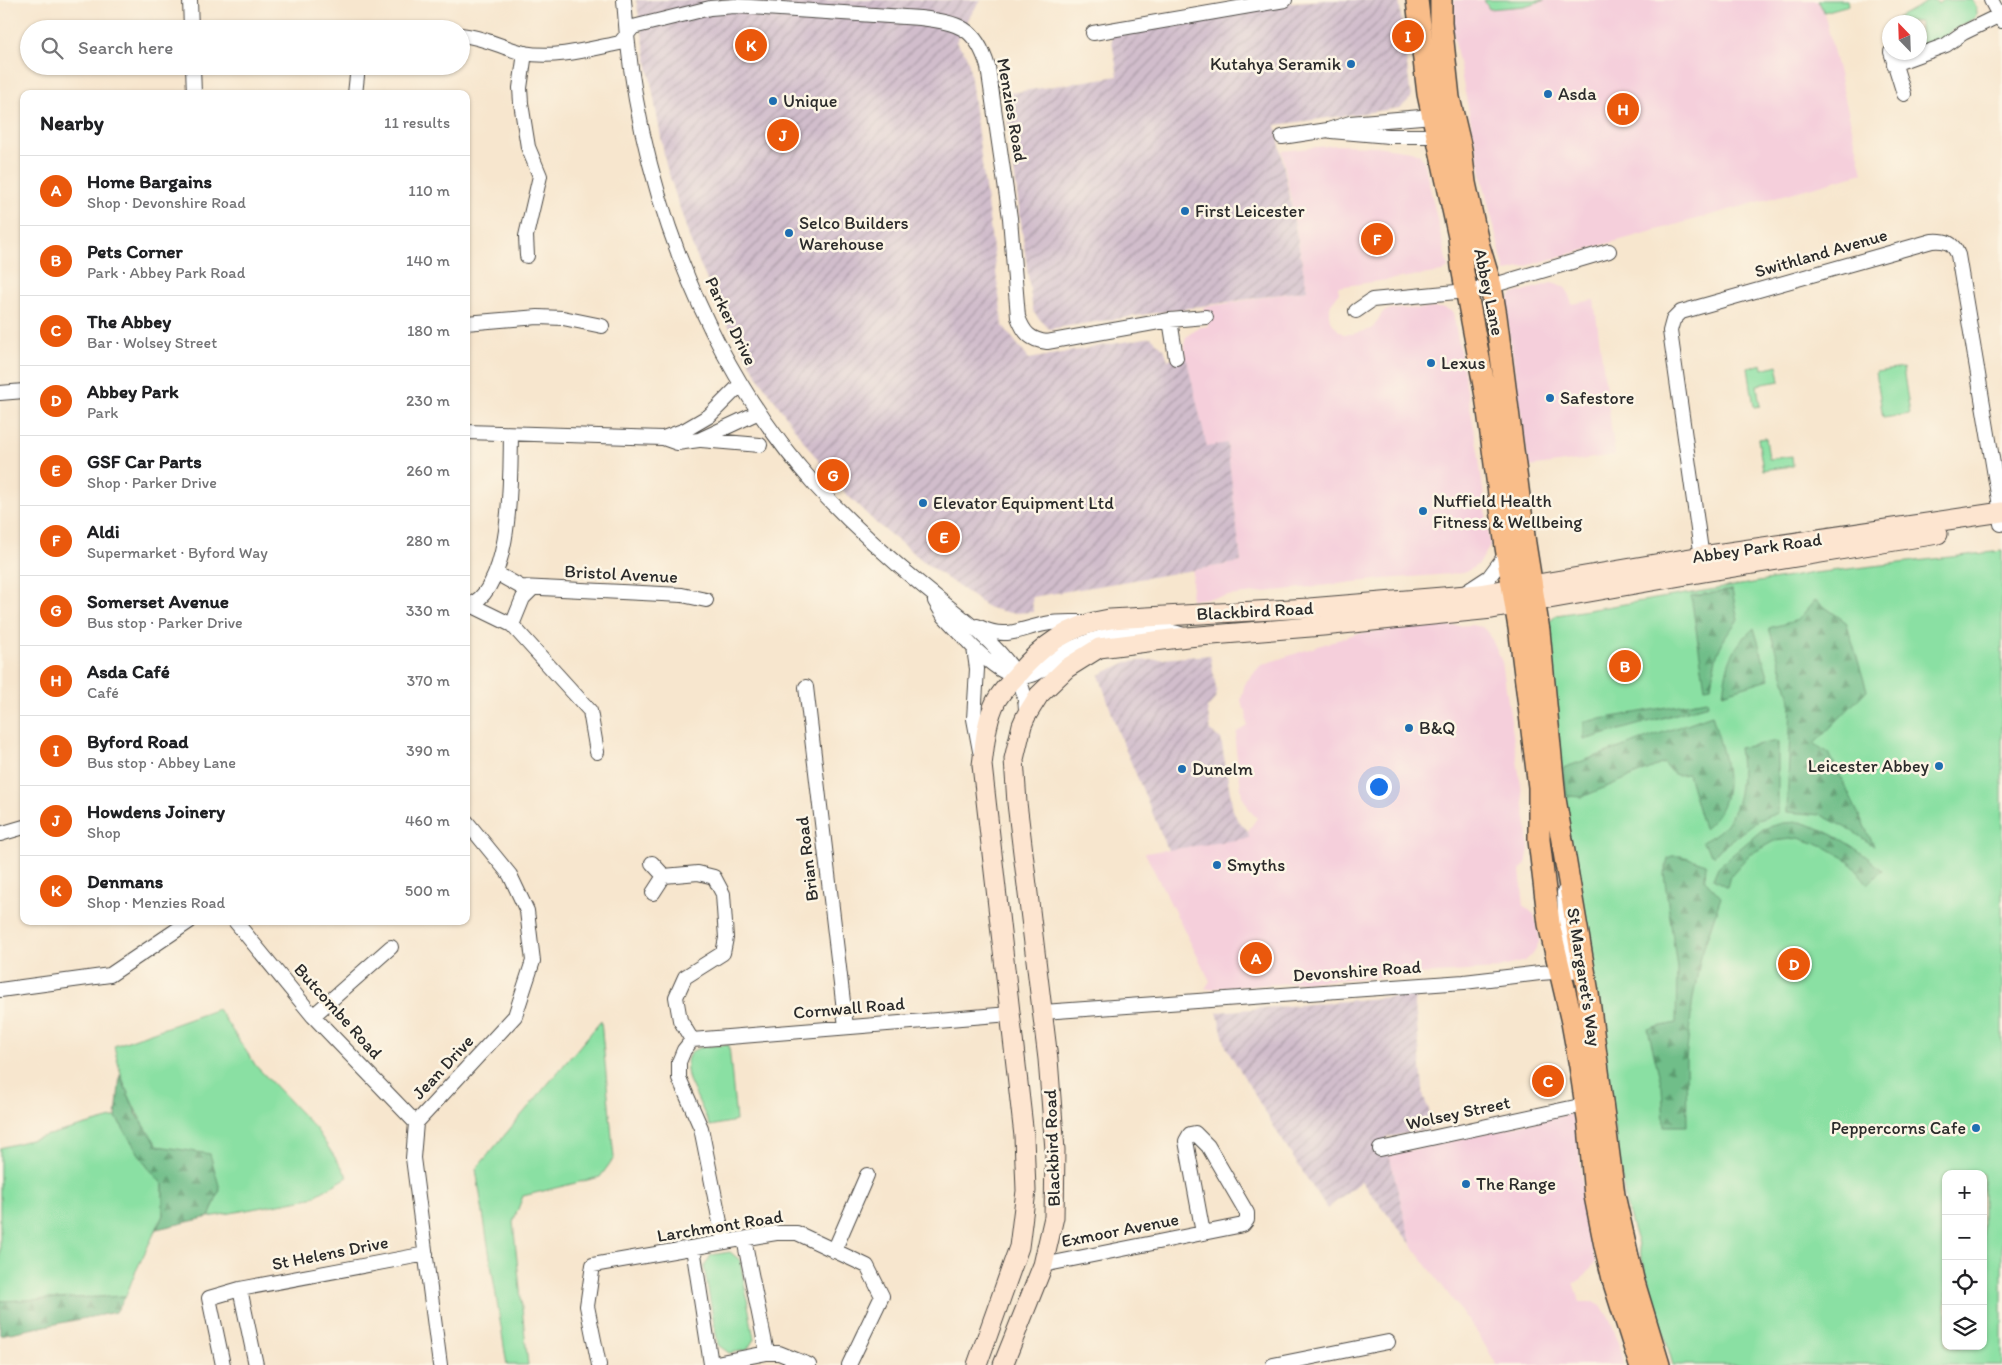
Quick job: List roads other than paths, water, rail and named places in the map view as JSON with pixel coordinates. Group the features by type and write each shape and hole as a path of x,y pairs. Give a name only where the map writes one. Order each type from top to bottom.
{"main road":[{"name":"Abbey Lane","path":"1417,0 1428,94 1459,237 1460,260 1486,396 1506,553 1523,596"},
{"name":"Abbey Lane","path":"1423,45 1424,0"},
{"name":"Abbey Lane","path":"1442,0 1441,23 1449,98 1461,148 1465,183 1478,243 1491,286 1523,596"},
{"name":"St Margaret's Way","path":"1523,596 1584,970 1594,1103 1595,1196 1614,1283 1640,1365"},
{"name":"St Margaret's Way","path":"1523,596 1539,787 1539,840 1549,924 1559,971 1594,1103 1623,1241 1659,1365"}],"street":[{"path":"190,0 191,20"},
{"name":"Parker Drive","path":"624,0 626,36 645,146 658,192 687,275 716,337 741,384 759,412 795,460 834,505 860,532 962,619 1002,656 1024,691 1026,716"},
{"path":"1093,33 1264,2 1285,0"},
{"path":"1927,48 1946,45 1963,33 2001,18 1991,0"},
{"name":"Menzies Road","path":"470,36 525,53 539,54 578,51 620,43 633,27 703,10 735,6 920,18 958,25 981,46 988,67 1010,218 1018,317 1022,328 1028,336 1037,341 1047,342 1170,320 1206,317"},
{"path":"525,53 520,88 521,103 528,147 540,176 526,236 527,256"},
{"path":"1893,60 1904,94"},
{"path":"193,75 194,90"},
{"path":"356,90 358,75"},
{"path":"1436,126 1449,98"},
{"path":"1282,137 1328,130 1350,123 1436,126 1461,148"},
{"path":"1328,130 1352,134 1389,136 1436,126"},
{"name":"Swithland Avenue","path":"1703,564 1670,331 1670,326 1676,316 1792,280 1932,241 1941,240 1949,242 1954,246 1958,255 2001,518"},
{"path":"1356,311 1372,300 1467,291 1491,286 1609,251"},
{"path":"470,323 538,317 562,318 602,326"},
{"path":"1170,320 1176,358"},
{"path":"663,438 685,430 709,416 741,384"},
{"path":"0,393 20,391"},
{"path":"698,440 759,412"},
{"path":"470,432 663,438 677,443 698,440 760,445"},
{"path":"470,604 487,591 500,560 508,510 511,434"},
{"name":"Abbey Park Road","path":"1523,596 1703,564 2001,518"},
{"path":"1460,596 1489,577 1506,553"},
{"name":"Bristol Avenue","path":"496,573 521,587 682,595 706,600"},
{"path":"512,625 523,598 534,588"},
{"name":"Parker Drive","path":"930,592 944,616 974,648 996,667 1016,676"},
{"name":"Blackbird Road","path":"977,1365 1019,1247 1026,1190 1024,1136 982,764 987,728 996,701 1032,657 1057,637 1091,621 1460,596 1523,596"},
{"name":"Blackbird Road","path":"1003,1365 1043,1265 1054,1217 1055,1150 1043,1012 1032,935 1014,759 1022,725 1039,695 1066,668 1099,648 1187,636 1265,631 1523,596"},
{"path":"470,607 512,625 590,711 597,752"},
{"path":"1264,610 1265,631"},
{"name":"Parker Drive","path":"962,619 991,633 1014,633 1046,623 1091,621"},
{"name":"Blackbird Road","path":"1016,676 1027,676 1037,673 1061,654 1088,641 1108,635 1170,630 1187,636"},
{"path":"974,648 977,669 974,719 982,764"},
{"name":"Brian Road","path":"806,687 846,1027"},
{"name":"Jean Drive","path":"440,1365 413,1158 416,1123 515,1016 533,961 527,911 519,893 510,875 470,826"},
{"path":"0,834 20,828"},
{"path":"1559,971 1567,962 1563,901 1566,862"},
{"path":"652,863 664,876"},
{"path":"664,876 698,873 714,877 723,894 726,938 723,953 685,977 676,997 680,1020 692,1040 684,1050 679,1062 679,1078 701,1128 724,1242"},
{"path":"653,893 664,876"},
{"path":"0,990 110,975 184,925"},
{"name":"Butcombe Road","path":"238,925 313,1016 416,1123"},
{"path":"313,1016 391,947"},
{"name":"Devonshire Road","path":"1043,1012 1464,982 1584,970"},
{"path":"1010,1014 1043,1012"},
{"name":"Cornwall Road","path":"692,1040 1010,1014"},
{"name":"Wolsey Street","path":"1380,1150 1594,1103"},
{"name":"Exmoor Avenue","path":"1043,1265 1203,1233 1243,1225 1247,1220 1247,1213 1208,1146 1195,1133 1190,1134 1186,1141 1203,1233"},
{"path":"834,1251 867,1174"},
{"name":"Larchmont Road","path":"599,1365 587,1306 593,1266 776,1233 797,1234 867,1266 882,1296 849,1365"},
{"path":"744,1239 767,1354"},
{"path":"693,1248 711,1364 767,1354 788,1356 809,1365"},
{"name":"St Helens Drive","path":"224,1365 209,1298 240,1289 426,1254"},
{"path":"240,1289 256,1365"},
{"path":"1273,1365 1388,1342"}],"place":[{"name":"Byford Road","path":"1408,36"},
{"name":"Denmans","path":"751,45"},
{"name":"Kutahya Seramik","path":"1351,64"},
{"name":"Asda","path":"1548,94"},
{"name":"Unique","path":"773,101"},
{"name":"Asda Café","path":"1623,109"},
{"name":"Howdens Joinery","path":"783,135"},
{"name":"First Leicester","path":"1185,211"},
{"name":"Selco Builders Warehouse","path":"789,233"},
{"name":"Aldi","path":"1377,239"},
{"name":"Lexus","path":"1431,363"},
{"name":"Safestore","path":"1550,398"},
{"name":"Somerset Avenue","path":"833,475"},
{"name":"Elevator Equipment Ltd","path":"923,503"},
{"name":"Nuffield Health Fitness & Wellbeing","path":"1423,511"},
{"name":"GSF Car Parts","path":"944,537"},
{"name":"Pets Corner","path":"1625,666"},
{"name":"B&Q","path":"1409,728"},
{"name":"Leicester Abbey","path":"1939,766"},
{"name":"Dunelm","path":"1182,769"},
{"name":"Smyths","path":"1217,865"},
{"name":"Home Bargains","path":"1256,958"},
{"name":"Abbey Park","path":"1794,964"},
{"name":"The Abbey","path":"1548,1081"},
{"name":"Peppercorns Cafe","path":"1976,1128"},
{"name":"The Range","path":"1466,1184"}]}
